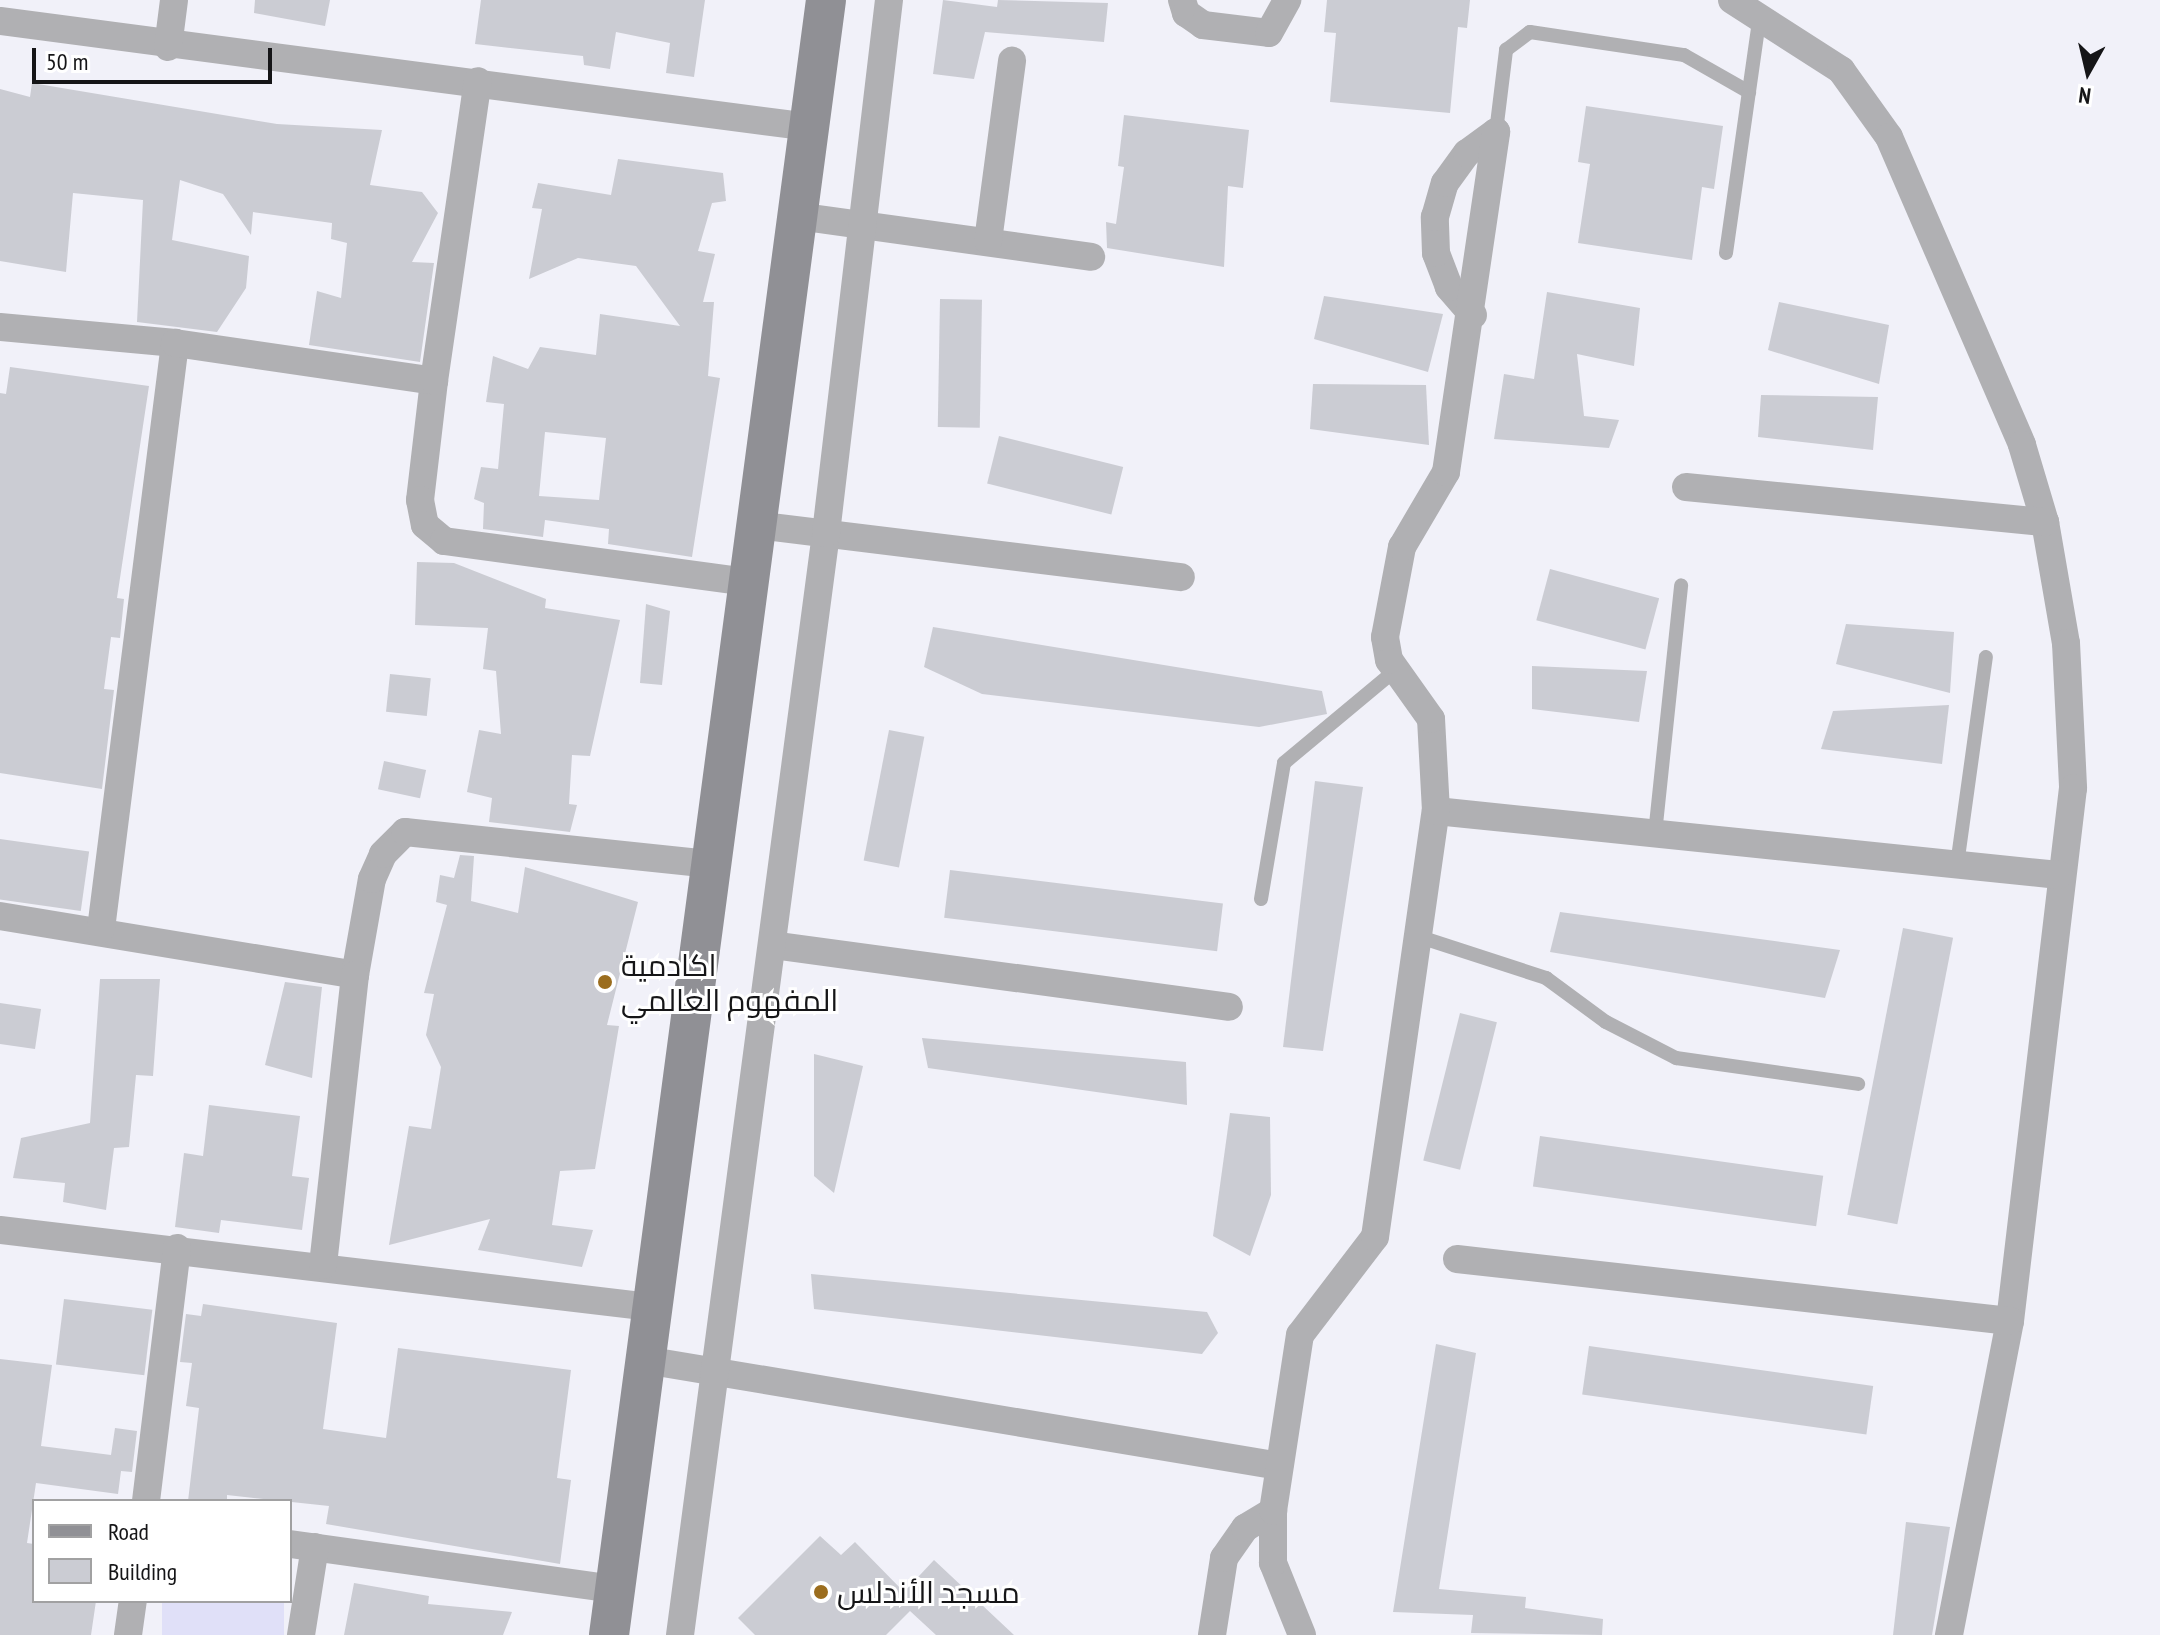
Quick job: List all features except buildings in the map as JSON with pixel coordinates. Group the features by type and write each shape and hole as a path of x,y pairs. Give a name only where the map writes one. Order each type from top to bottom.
{"main road":[{"path":"609,1635 826,0"}],"street":[{"path":"168,47 174,0"},
{"path":"680,1635 826,533 889,0"},
{"path":"1182,0 1186,13 1203,25 1269,33 1287,0"},
{"path":"1732,0 1760,14 1841,70 1889,137 2022,445 2045,522 2072,711 2073,788 2059,875 2010,1321 1949,1635"},
{"path":"0,21 168,47 478,81 809,127"},
{"path":"988,241 1012,61"},
{"path":"478,81 434,381 420,500 425,525 444,541 748,582"},
{"path":"1473,315 1449,287 1436,253 1435,217 1445,183 1467,153 1496,132"},
{"path":"1302,1635 1273,1563 1273,1511 1300,1335 1375,1237 1436,811 1431,719 1397,669 1385,637 1393,579 1408,532 1443,486 1473,315 1496,132"},
{"path":"797,216 1091,257"},
{"path":"0,327 175,343 434,381"},
{"path":"101,929 175,343"},
{"path":"1686,487 2045,522"},
{"path":"756,525 1181,577"},
{"path":"1436,811 2059,875"},
{"path":"323,1265 355,975 372,879 383,854 405,832 711,864"},
{"path":"0,916 101,929 355,975"},
{"path":"772,945 1229,1007"},
{"path":"0,1230 323,1265 651,1307"},
{"path":"146,1499 177,1248"},
{"path":"1457,1259 2010,1321"},
{"path":"645,1360 1279,1466"},
{"path":"1212,1635 1224,1558 1245,1528 1273,1511"},
{"path":"301,1635 303,1546 615,1589"},
{"path":"128,1635 133,1603"}],"lane":[{"path":"1726,253 1760,14"},
{"path":"1496,132 1506,50 1530,32 1684,55 1749,92"},
{"path":"1655,834 1681,585"},
{"path":"1957,865 1986,657"},
{"path":"1261,899 1284,763 1397,669"},
{"path":"1420,937 1546,978 1606,1022 1676,1058 1858,1084"}],"shaded area":[{"path":"162,1603 284,1603 284,1635 162,1635"}],"place":[{"name":"اكادمية المفهوم العالمي","path":"605,982"},
{"name":"مسجد الأندلس","path":"821,1592"}]}
